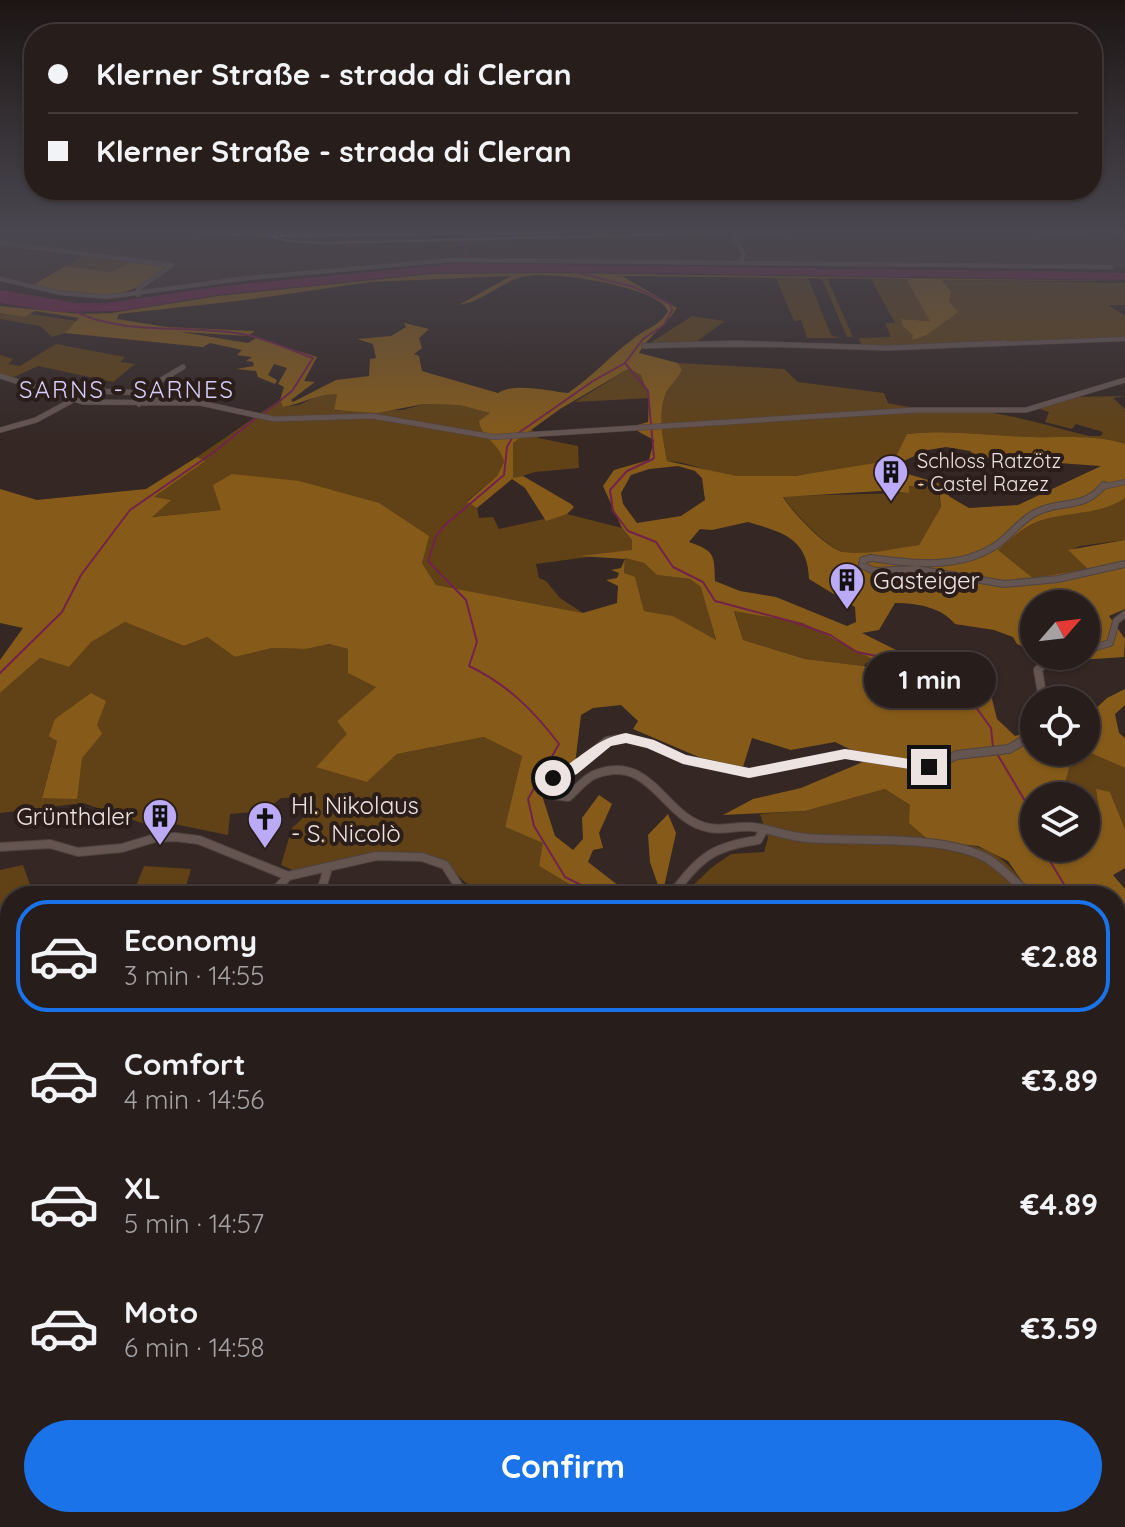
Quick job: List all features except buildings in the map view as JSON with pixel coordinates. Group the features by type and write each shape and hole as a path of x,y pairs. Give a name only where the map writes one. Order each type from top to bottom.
{"street":[{"path":"644,346 769,343 949,347 1076,338 1125,339"},
{"path":"142,404 146,393 183,367"},
{"path":"0,376 71,401 200,403 264,418 372,416 468,435 510,437 915,410 1026,410 1125,380"},
{"path":"91,391 146,393"},
{"path":"142,404 166,392"},
{"path":"0,430 36,420 71,401"},
{"path":"1125,482 1104,485 1096,497 1088,501 1040,510 999,543 963,559 909,562 871,558 863,560 862,565 872,571 916,569 989,583 1016,584 1097,572 1125,564"},
{"path":"1100,646 1110,643 1116,621 1125,614"},
{"path":"1020,744 1009,749 957,755 929,767 845,754 749,773 683,759 650,744 626,738 599,746 583,763 553,778 549,787 553,795 563,798 574,793 594,774 624,769 645,778 679,813 701,826 713,829 750,826 804,838 878,838 971,851 990,860 1020,886"},
{"path":"679,886 708,858 732,843 758,840 764,829"},
{"path":"0,847 50,844 78,852 122,848 155,838 175,837 199,840 288,876 376,856 422,857 445,865 459,886"},
{"path":"325,886 328,868"},
{"path":"279,886 288,876"}],"shaded area":[{"path":"0,302 72,302 174,302 120,311 57,312"},
{"path":"179,302 225,302 119,314 117,319 167,327 255,331 248,336 181,332 248,343 256,338 317,357 304,381 315,382 291,400 293,402 336,380 369,376 370,359 376,358 373,344 357,339 391,336 406,327 404,323 429,329 419,338 422,348 414,354 419,356 422,371 498,393 522,388 568,393 638,335 661,321 668,311 660,302 667,302 677,308 639,353 678,363 682,370 667,391 662,408 667,461 736,476 795,476 894,460 907,434 954,432 1091,438 1125,444 1125,498 1097,510 1039,521 998,550 1033,578 1088,569 1068,550 1125,540 1125,609 1109,616 1125,639 1124,657 1100,659 1100,590 1020,590 1020,645 1013,637 994,630 955,624 928,607 895,603 879,630 862,633 932,668 926,676 905,666 878,662 803,623 734,611 743,640 805,659 864,666 896,693 934,688 932,684 949,670 963,680 988,683 997,719 1015,736 1020,735 1020,766 1070,766 1066,782 1020,782 1020,862 1100,862 1100,790 1110,792 1125,829 1125,868 1113,875 1122,886 1024,886 1008,861 978,846 930,841 909,823 910,805 885,789 805,811 723,815 753,799 801,788 870,759 835,742 791,750 752,738 743,767 701,758 633,729 638,721 621,705 593,708 581,715 575,764 547,770 539,786 555,836 573,850 583,839 582,818 599,795 612,804 599,833 603,848 593,850 588,862 619,886 572,886 539,866 543,843 505,827 522,756 484,737 397,754 367,782 316,767 347,734 337,721 376,687 348,673 348,649 329,644 306,649 272,648 235,657 207,637 184,646 125,622 91,642 69,667 40,658 0,693 0,660 23,628 0,623 0,489 37,500 146,489 197,457 205,461 154,497 171,500 152,517 221,510 213,485 232,474 299,481 379,503 429,536 422,563 436,585 583,613 617,603 618,586 606,580 617,578 619,573 611,570 621,568 625,559 580,556 632,550 632,540 622,528 603,486 614,470 649,460 654,440 634,426 648,422 649,398 641,375 628,369 560,409 513,443 513,478 523,476 574,507 567,514 546,521 525,488 512,479 477,508 467,502 497,476 504,462 499,450 480,427 479,421 490,413 459,405 424,404 377,413 334,410 337,394 283,407 280,400 284,387 278,384 287,368 274,364 268,375 277,380 275,384 258,377 256,371 236,369 254,366 253,362 246,361 252,357 237,355 242,350 210,343 203,347 65,333 79,318 35,311 25,317 0,313 0,306 80,314 112,313","holes":["946,447 970,451 976,457 1101,466 1018,505 969,508 950,497 938,483 888,468 928,450","678,466 695,471 702,478 705,500 681,516 637,523 623,504 621,493 631,475 649,469","909,486 939,489 941,507 919,545 852,553 828,544 810,529 783,497 880,491 909,493","748,522 791,539 804,554 809,579 855,607 856,622 847,626 776,597 740,591 715,581 712,556 704,548 689,542 700,529 712,530","625,558 644,563 657,575 690,579 701,587 716,640 673,616 644,611 635,577 624,573"]},
{"path":"786,302 818,302 831,335 840,338 807,338 801,320 794,321"},
{"path":"832,302 838,302 853,337 847,337"},
{"path":"884,302 920,302 931,321 901,319 904,327 932,325 934,319 929,314 941,313 946,318 933,327 913,334 913,339 927,335 957,312 950,302 1125,302 1125,305 1108,305 1125,316 1125,338 862,347 859,338 891,337 885,323 895,323"},
{"path":"919,302 950,302 958,312 927,335 912,340 913,335 903,326 901,319 930,321"},
{"path":"0,313 77,321 65,333 52,337 40,326 0,319"},
{"path":"692,316 725,321 692,345 647,345"},
{"path":"56,344 125,357 120,362 135,364 113,382 38,366 10,379 0,376 0,355 13,359 8,364 20,366"},
{"path":"678,363 784,369 798,382 884,393 888,403 999,414 1089,436 1101,436 1103,432 1076,424 1072,429 1045,422 1049,412 1040,409 1068,397 1125,396 1113,398 1125,409 1125,444 1091,438 954,432 907,434 894,460 794,476 725,475 667,461 662,408 668,388 682,371"},
{"path":"628,369 641,375 649,398 575,402"},
{"path":"324,393 337,394 335,411 403,410 424,404 459,405 491,413 489,437 501,449 504,462 497,476 467,501 477,508 479,518 493,517 499,529 567,514 622,528 632,540 632,551 536,564 539,578 546,581 560,598 583,613 436,585 422,563 221,510 150,517 170,500 153,498 204,461 197,457 280,400 284,407 299,405"},
{"path":"532,429 538,438 578,446 579,468 535,472 512,479 513,443"},
{"path":"908,486 938,489 941,507 919,545 871,553 843,552 828,544 783,496 908,493"},
{"path":"1125,498 1125,540 1080,546 1069,551 1090,569 1033,578 998,550 1039,521 1107,507"},
{"path":"625,558 644,563 657,575 691,579 702,587 716,641 673,616 644,611 635,578 624,574"},
{"path":"734,610 803,623 878,662 864,666 805,659 743,640"},
{"path":"125,622 184,646 207,637 235,657 272,648 306,649 329,644 348,649 376,687 337,721 348,734 317,766 367,782 397,754 484,737 522,756 505,827 544,843 539,866 572,886 471,886 445,865 411,857 372,858 297,872 281,865 292,828 307,814 305,797 281,798 265,811 230,814 228,835 174,824 145,824 83,803 0,813 0,693 40,658 69,667 90,642","holes":["102,734 42,797 57,741"]},
{"path":"1125,689 1125,705 1115,714 1119,733 1125,738 1125,768 1100,757 1100,705"},
{"path":"91,693 106,701 97,725 102,734 82,758 77,799 42,798 57,741 49,736 55,719"},
{"path":"1100,757 1125,768 1125,829 1110,792 1100,807 1100,782 1066,782 1070,766 1100,766"},
{"path":"885,789 910,805 930,841 972,846 994,854 1014,871 1024,886 692,886 731,854 764,852 768,838 760,814 805,811"},
{"path":"668,814 676,833 664,886 658,886 650,862 648,835"},
{"path":"23,865 30,886 0,886 0,870"},
{"path":"144,866 191,869 186,886 136,886"}],"waterway":[{"path":"625,363 643,339 664,325 672,310 666,302"},
{"path":"76,312 137,327 242,334 313,358 292,391 262,415"},
{"path":"517,434 593,381 625,363"},
{"path":"625,363 648,391 654,458"},
{"path":"0,673 62,612 81,575 130,510 214,452 256,418"},
{"path":"512,438 507,447 504,475 445,525 436,536 428,561 466,600 477,642 469,666 519,699 559,744 528,799 534,826 565,877 583,886"},
{"path":"653,459 627,471 610,490 613,511 628,531 656,542 673,567 703,582 715,601 794,622 830,635 857,652 901,661 930,675 954,677 991,728 993,747"},
{"path":"996,752 1020,792"},
{"path":"1050,862 1065,886"}],"place":[{"name":"Schloss Ratzötz - Castel Razez","path":"891,503"},
{"name":"Gasteiger","path":"847,611"},
{"name":"Grünthaler","path":"160,847"},
{"name":"Hl. Nikolaus - S. Nicolò","path":"265,850"}],"district":[{"name":"SARNS - SARNES","path":"127,389"}],"route":[{"path":"553,778 583,763 607,741 626,738 650,744 696,763 749,773 845,754 929,767"}]}
